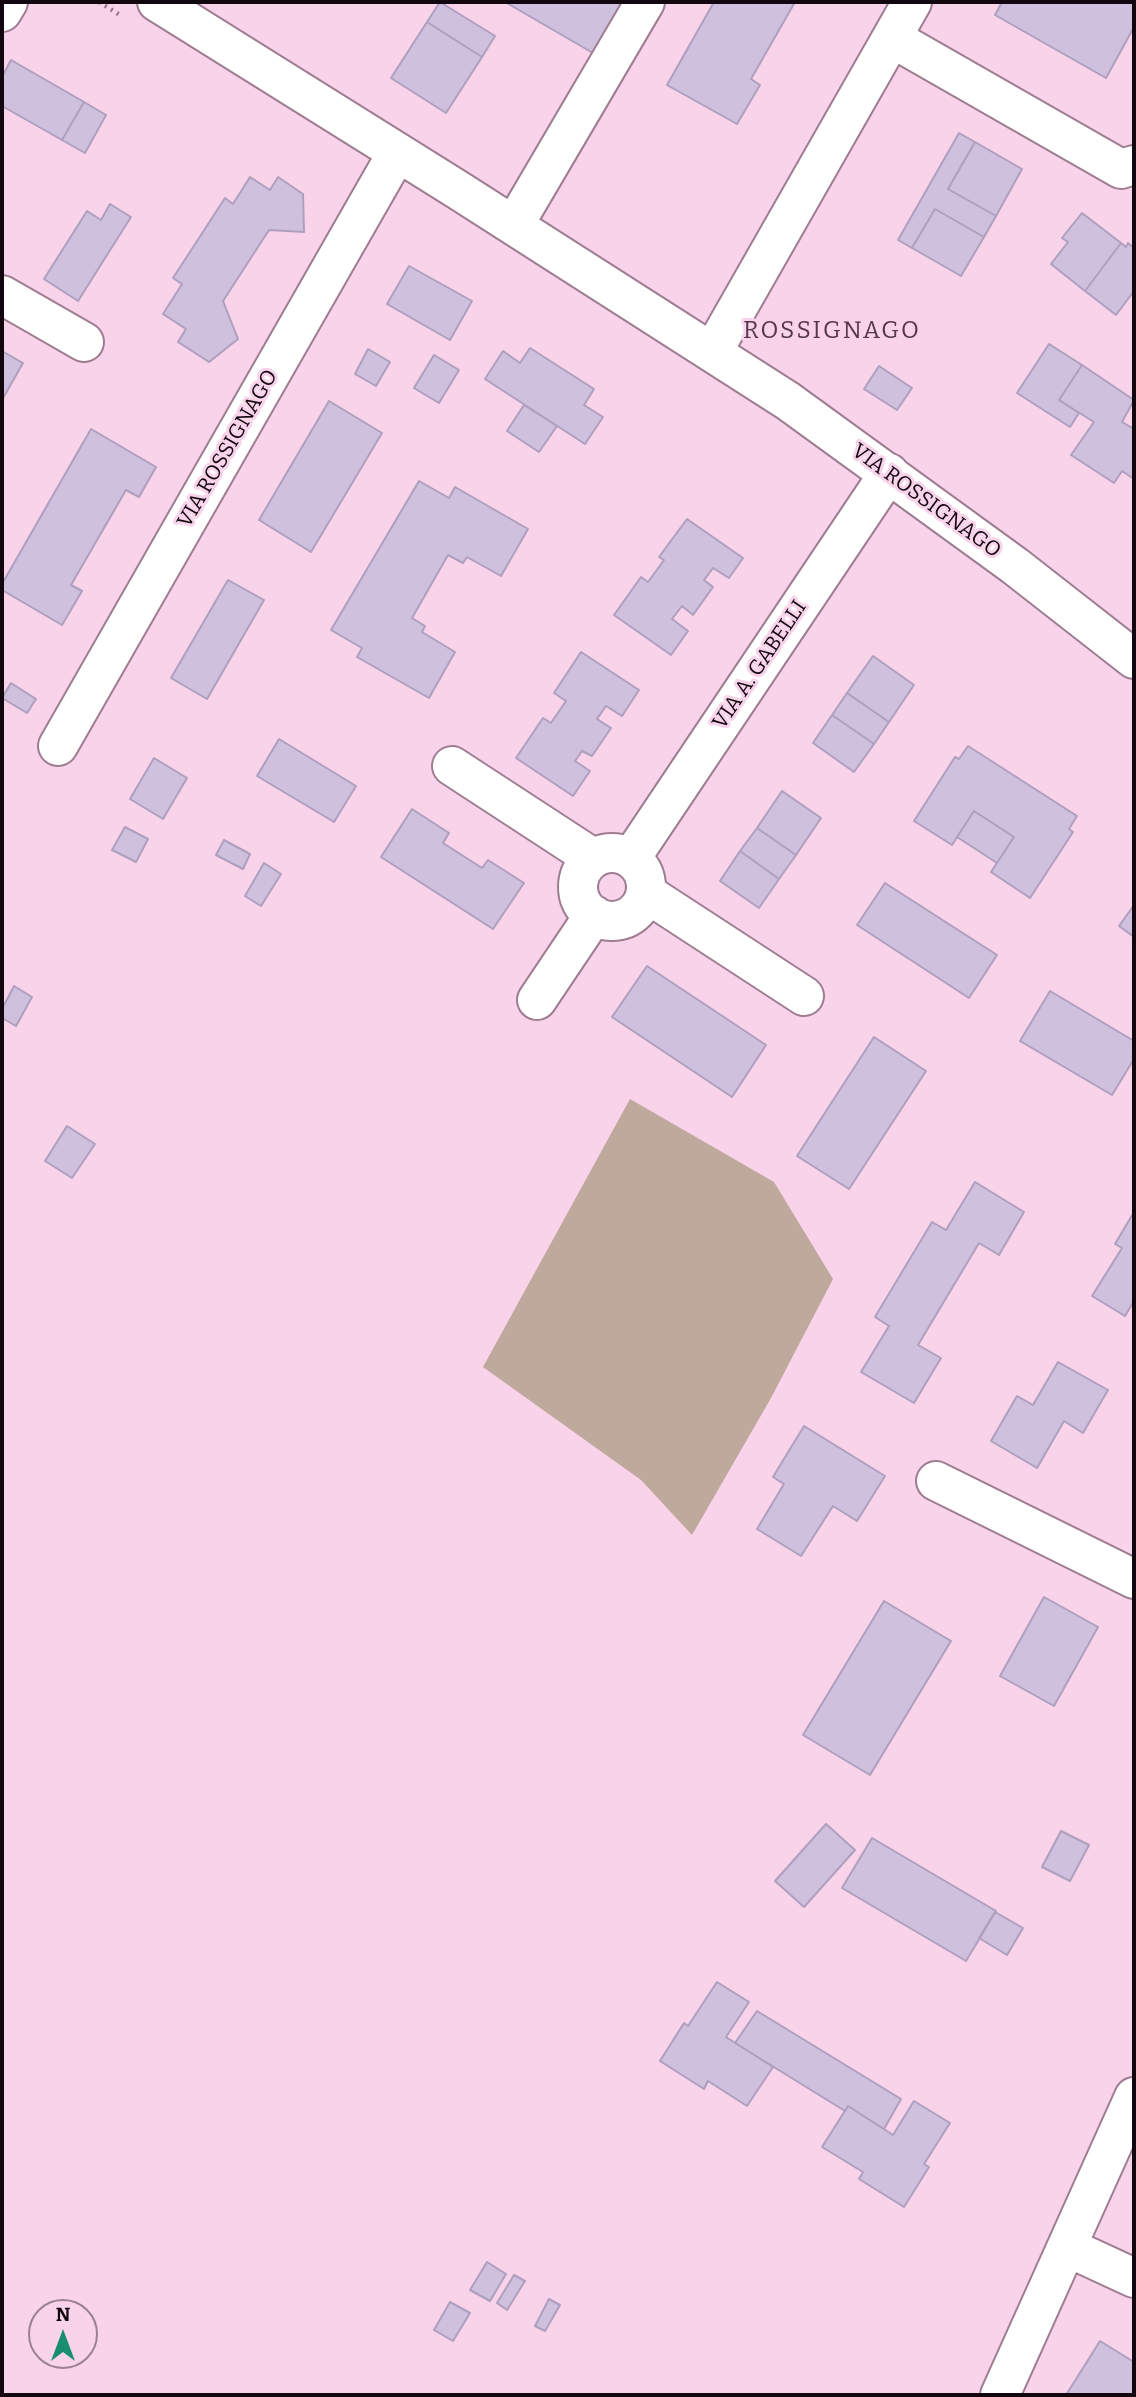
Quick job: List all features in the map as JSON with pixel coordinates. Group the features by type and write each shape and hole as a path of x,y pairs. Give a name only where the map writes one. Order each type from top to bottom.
{"street":[{"path":"2,12 8,2"},
{"name":"VIA ROSSIGNAGO","path":"157,2 713,351 888,473 1015,566 1134,659"},
{"path":"514,225 645,2"},
{"path":"713,351 912,2"},
{"path":"892,38 1121,169 1134,165"},
{"name":"VIA ROSSIGNAGO","path":"58,746 397,153"},
{"path":"2,295 84,342"},
{"name":"VIA A. GABELLI","path":"631,858 888,473"},
{"path":"452,766 593,858"},
{"path":"605,853 618,853 631,858 646,879 646,893 641,905 620,920 606,920 594,915 584,907 579,894 578,881 583,869 593,858 605,853"},
{"path":"646,893 804,996"},
{"path":"537,1000 594,915"},
{"path":"936,1481 1134,1579"},
{"path":"1000,2395 1134,2097"},
{"path":"1067,2247 1134,2278"}],"shaded area":[{"path":"630,1099 774,1182 833,1279 771,1398 692,1535 641,1480 483,1367"}],"building":[{"path":"440,2 495,36 482,57 427,22"},
{"path":"505,2 623,2 593,53"},
{"path":"714,2 795,2 751,79 760,85 737,124 667,85"},
{"path":"1002,2 1134,2 1134,27 1106,78 995,15"},
{"path":"427,22 482,57 446,113 391,78"},
{"path":"11,60 84,102 62,140 2,106 2,77"},
{"path":"84,102 106,115 85,153 62,140"},
{"path":"959,133 975,142 948,189 996,216 984,237 935,209 912,248 898,240"},
{"path":"975,142 1022,169 996,216 948,189"},
{"path":"250,177 270,190 278,177 303,194 304,232 269,230 223,301 238,339 209,362 178,342 186,329 163,314 182,284 173,278 225,198 233,204"},
{"path":"110,204 131,217 78,301 44,279 87,211 101,220"},
{"path":"935,209 984,237 961,276 912,248"},
{"path":"1082,213 1121,243 1085,291 1051,264 1068,242 1062,238"},
{"path":"1121,243 1126,247 1128,243 1134,248 1134,291 1116,315 1085,291"},
{"path":"409,266 472,301 450,340 387,304"},
{"path":"1049,344 1082,365 1059,400 1079,413 1070,427 1017,393"},
{"path":"530,348 594,389 584,405 603,417 585,444 485,379 503,351 520,363"},
{"path":"368,349 390,362 376,386 355,374"},
{"path":"2,351 23,363 2,400"},
{"path":"434,355 459,370 439,403 414,388"},
{"path":"1082,365 1134,400 1122,422 1134,429 1134,479 1122,471 1114,483 1071,455 1094,422 1059,400"},
{"path":"879,366 912,388 897,410 864,389"},
{"path":"329,401 382,433 311,552 259,520"},
{"path":"524,405 557,426 539,452 507,431"},
{"path":"91,429 156,467 139,497 126,490 71,585 82,591 62,625 2,590 2,584"},
{"path":"419,481 449,498 455,487 528,529 501,576 467,557 463,563 448,555 412,618 425,626 422,632 455,652 429,698 357,657 362,648 331,630"},
{"path":"687,519 743,558 729,578 713,568 704,580 713,587 693,615 682,606 672,619 688,631 671,655 614,615 641,577 648,582 664,560 659,557"},
{"path":"228,580 264,600 207,699 171,678"},
{"path":"581,652 639,690 622,716 606,706 597,719 611,728 592,756 582,751 575,761 590,771 573,796 516,758 543,718 551,723 566,701 554,693"},
{"path":"873,656 914,685 889,722 847,693"},
{"path":"11,683 36,699 27,713 2,698"},
{"path":"847,693 889,722 874,744 832,715"},
{"path":"832,715 874,744 854,772 813,743"},
{"path":"279,739 356,786 334,822 257,776"},
{"path":"968,746 1077,816 1069,829 1073,832 1030,898 991,872 1014,837 974,811 952,845 914,821 955,757 959,759"},
{"path":"154,758 187,778 163,819 130,799"},
{"path":"782,791 821,818 796,855 757,828"},
{"path":"412,809 449,833 443,843 482,868 488,860 524,883 493,929 381,857"},
{"path":"974,811 1014,837 997,863 957,837"},
{"path":"125,827 148,839 136,862 112,850"},
{"path":"757,828 796,855 779,879 740,851"},
{"path":"224,840 250,854 243,869 216,855"},
{"path":"740,851 779,879 759,908 720,881"},
{"path":"264,863 281,874 261,906 245,896"},
{"path":"885,883 997,955 969,998 857,925"},
{"path":"1134,905 1134,937 1119,926"},
{"path":"647,966 766,1045 732,1097 612,1017"},
{"path":"14,986 32,997 16,1026 2,1018 2,1009"},
{"path":"1050,991 1134,1041 1134,1059 1112,1095 1020,1041"},
{"path":"874,1037 926,1071 849,1189 797,1156"},
{"path":"67,1126 95,1144 72,1178 45,1161"},
{"path":"975,1182 1024,1212 999,1255 979,1243 918,1345 941,1358 914,1403 861,1372 889,1326 875,1317 932,1222 946,1230"},
{"path":"1134,1212 1134,1301 1125,1316 1092,1296 1122,1248 1115,1244"},
{"path":"1058,1362 1108,1390 1083,1433 1064,1421 1037,1468 991,1441 1017,1396 1033,1405"},
{"path":"804,1426 885,1476 857,1521 833,1506 801,1556 757,1529 784,1484 773,1477"},
{"path":"1044,1597 1098,1627 1054,1706 1000,1676"},
{"path":"884,1601 951,1641 870,1775 803,1735"},
{"path":"826,1824 855,1850 804,1907 775,1881"},
{"path":"1061,1831 1089,1845 1070,1881 1042,1867"},
{"path":"872,1838 996,1911 966,1961 842,1888"},
{"path":"995,1912 1023,1928 1007,1955 979,1938"},
{"path":"717,1982 749,2002 726,2037 773,2067 747,2106 708,2081 704,2089 660,2061 684,2023 688,2026"},
{"path":"757,2011 901,2099 884,2129 848,2106 845,2111 735,2043"},
{"path":"914,2101 950,2123 924,2164 929,2167 904,2207 859,2179 863,2172 822,2147 848,2106 893,2135"},
{"path":"487,2262 506,2274 490,2301 470,2290"},
{"path":"514,2275 525,2281 507,2310 497,2303"},
{"path":"549,2299 560,2305 545,2331 535,2326"},
{"path":"450,2302 470,2313 453,2341 434,2330"},
{"path":"1100,2341 1134,2362 1134,2395 1066,2395"}],"district":[{"name":"ROSSIGNAGO","path":"832,331"}]}
